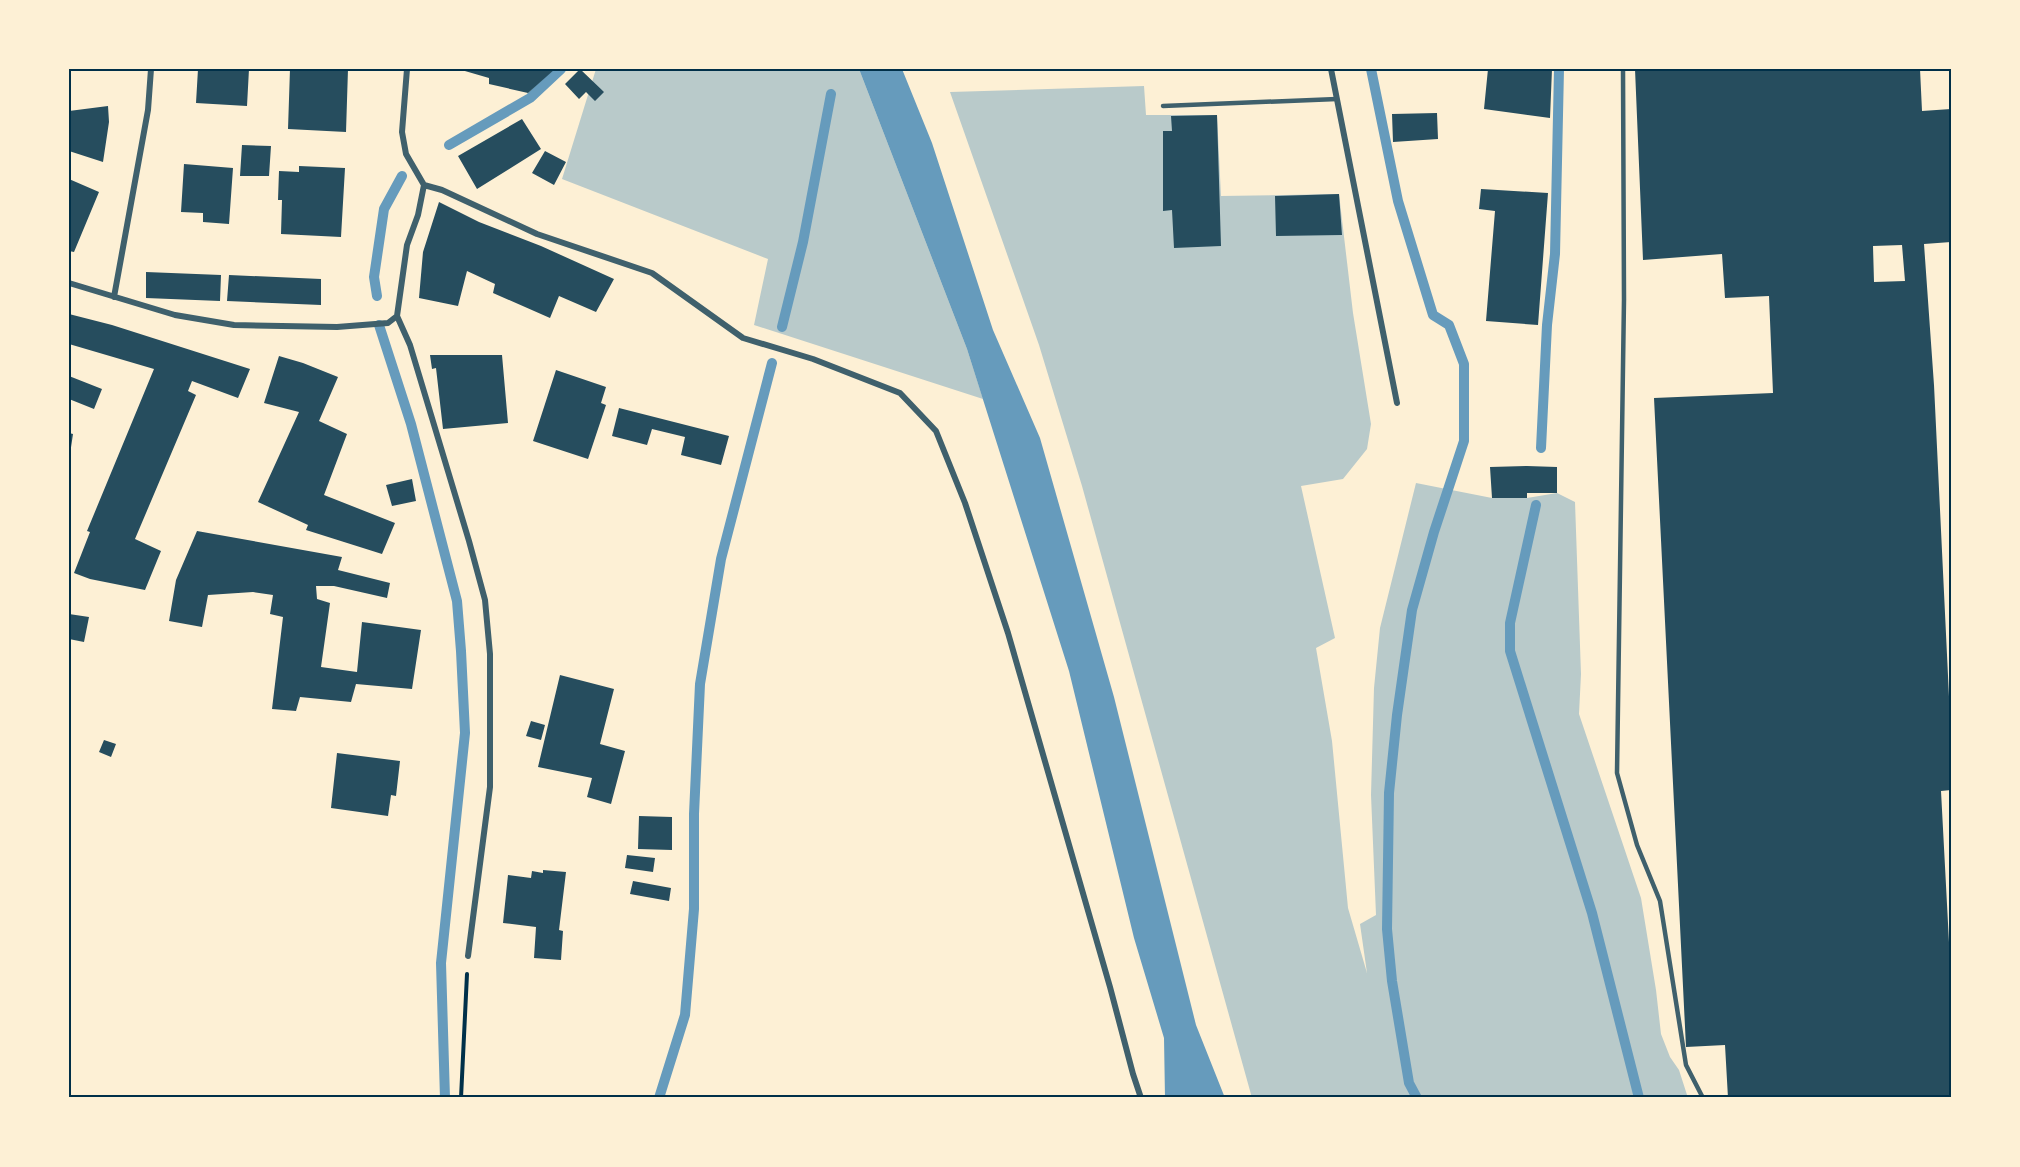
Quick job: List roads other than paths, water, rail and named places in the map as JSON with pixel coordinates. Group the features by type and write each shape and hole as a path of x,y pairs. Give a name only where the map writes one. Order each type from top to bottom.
{"street":[{"path":"114,297 148,110 151,69"},
{"path":"407,69 402,132 406,154 422,182 418,216 406,245 397,316 413,356 470,541 485,600 490,654 489,787 468,956"},
{"path":"1331,69 1397,403"},
{"path":"422,182 537,234 652,273 742,338 813,359 900,393 936,432 964,503 1008,633 1110,987 1132,1074 1141,1098"},
{"path":"69,283 175,315 234,325 337,327 388,323 397,316"}],"lane":[{"path":"1623,69 1624,299 1617,773 1637,845 1660,901 1686,1065 1702,1098"},
{"path":"1163,106 1337,99"}],"water":[{"path":"859,69 902,69 932,143 993,330 1040,438 1114,697 1196,1025 1225,1098 1165,1098 1164,1038 1134,938 1069,671 967,349"}],"waterway":[{"path":"449,145 530,98 561,69"},
{"path":"1371,69 1398,201 1433,315 1449,325 1464,364 1464,441 1434,532 1412,610 1389,793 1387,929 1392,981 1409,1083 1417,1098"},
{"path":"1541,448 1547,325 1555,254 1559,69"},
{"path":"782,327 803,242 831,94"},
{"path":"377,296 374,277 384,209 402,176"},
{"path":"379,325 411,424 457,601 465,733 441,963 445,1098"},
{"path":"659,1098 685,1015 694,909 694,814 700,684 721,559 772,363"},
{"path":"1536,505 1510,623 1510,651 1592,913 1639,1098"}]}
